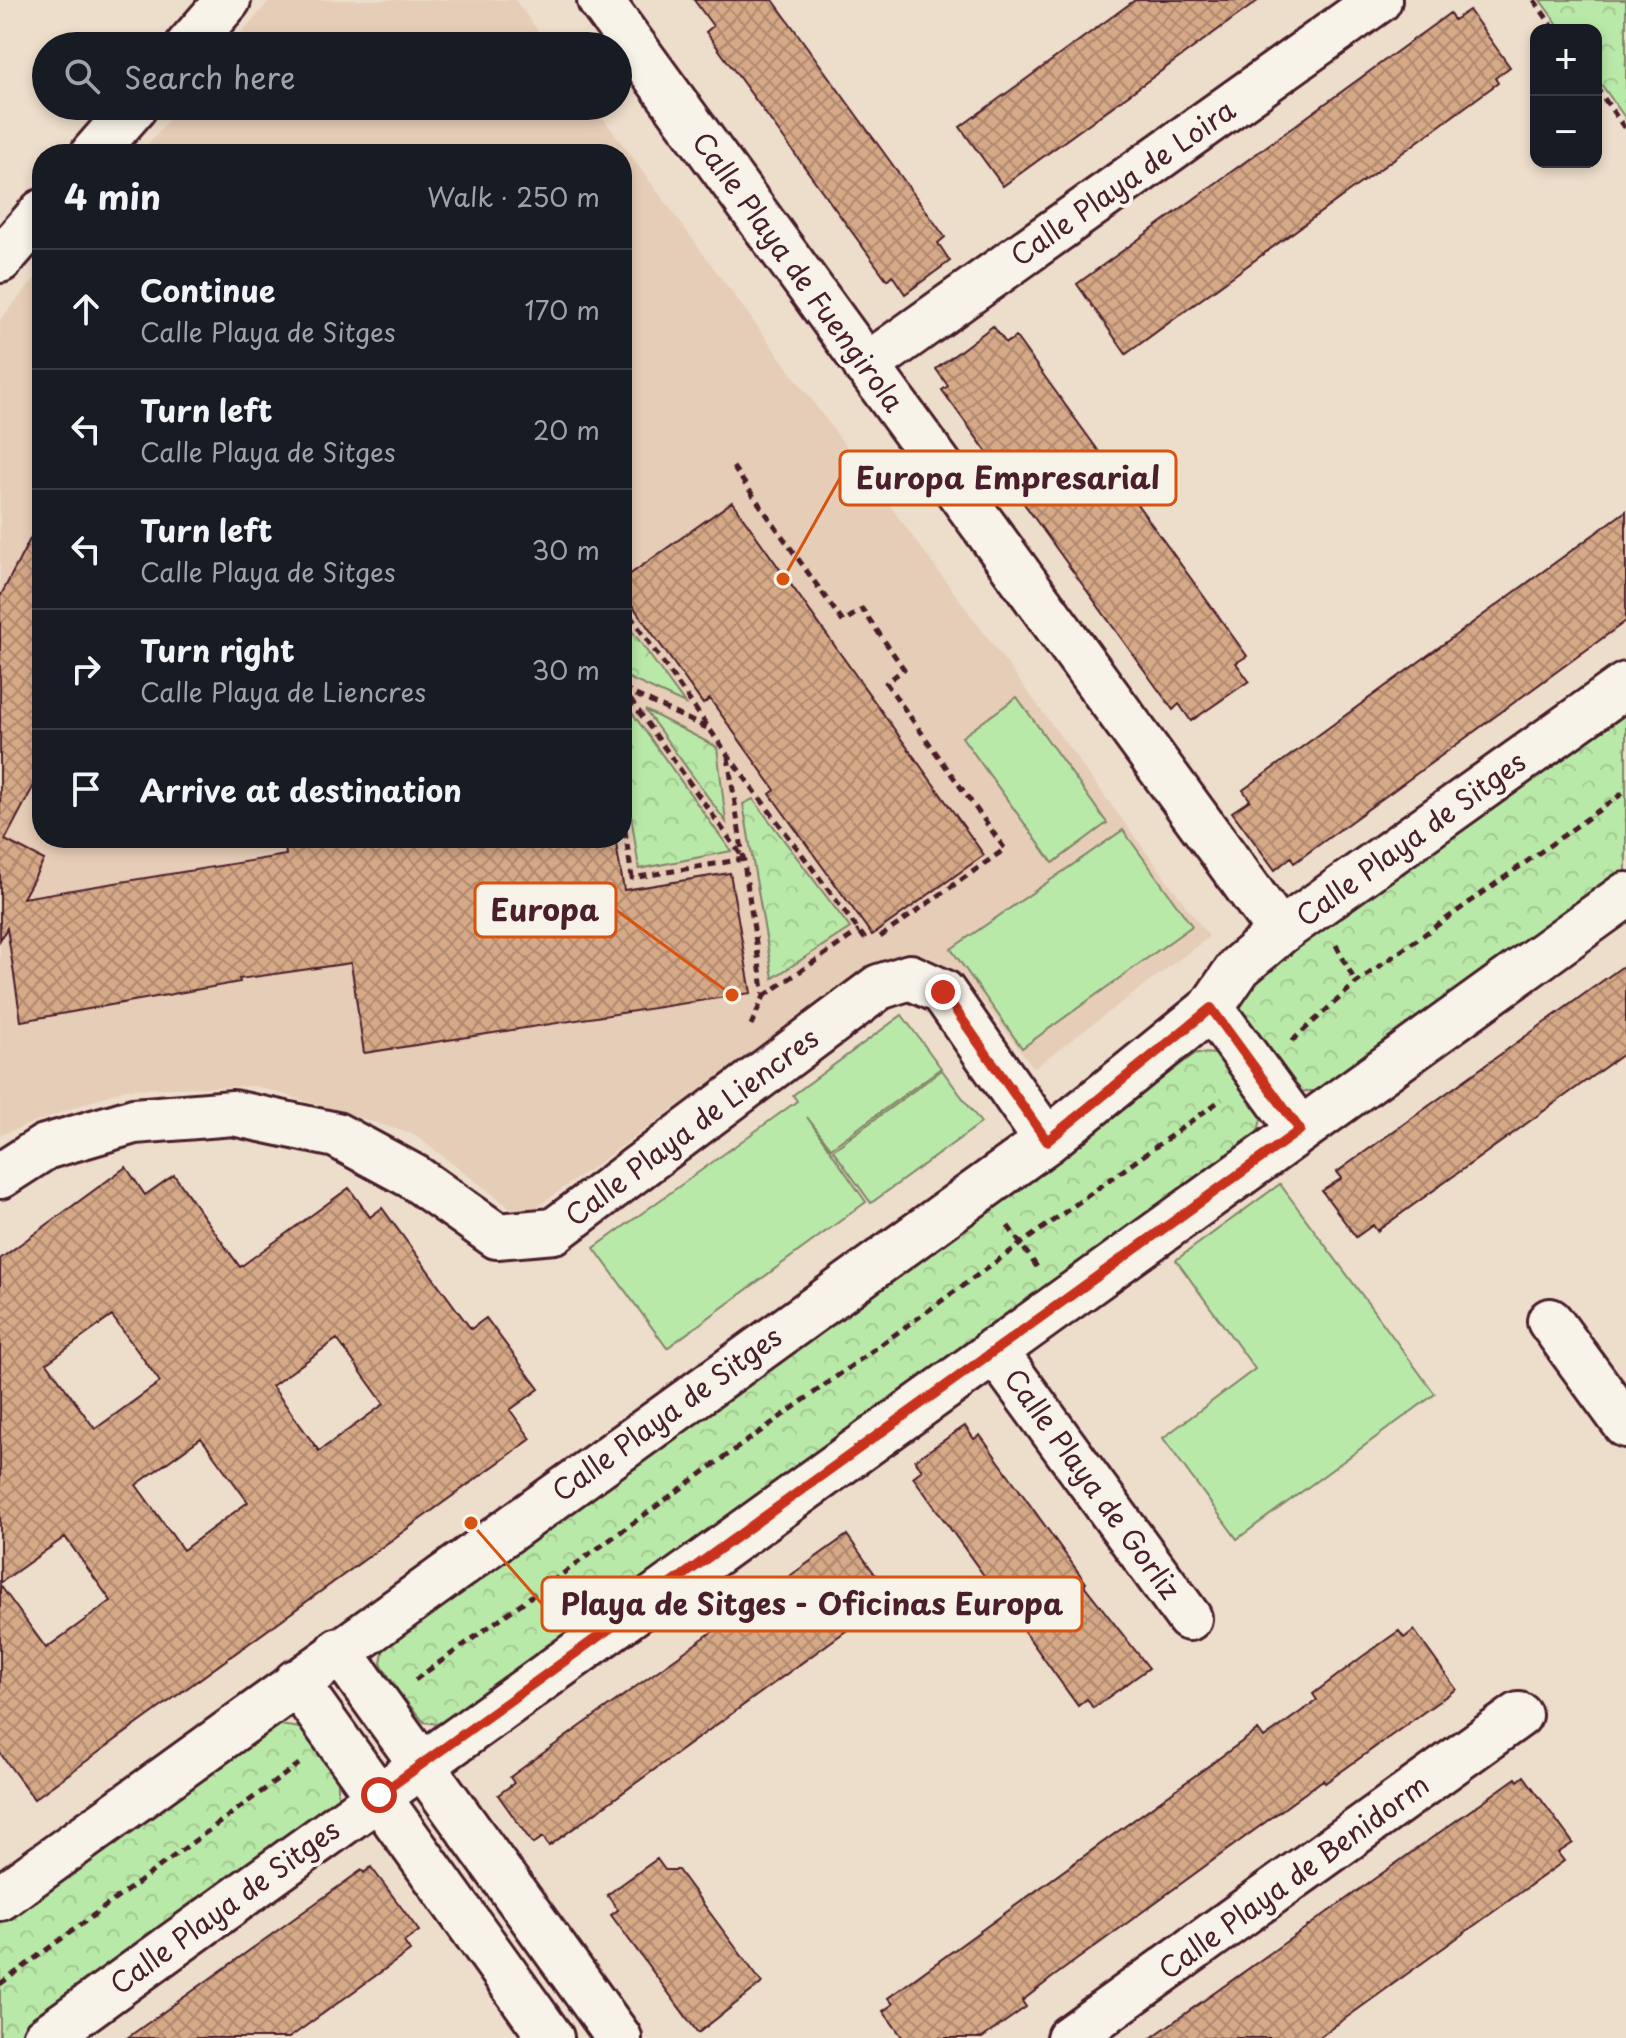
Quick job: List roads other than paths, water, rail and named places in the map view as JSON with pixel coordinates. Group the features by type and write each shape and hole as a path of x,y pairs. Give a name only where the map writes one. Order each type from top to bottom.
{"street":[{"path":"200,32 228,0"},
{"name":"Calle Playa de Fuengirola","path":"600,0 623,32"},
{"name":"Calle Playa de Loira","path":"866,366 1379,0"},
{"name":"Calle Playa de Fuengirola","path":"632,44 1280,932"},
{"path":"102,144 123,120"},
{"path":"0,260 32,223"},
{"name":"Calle Playa de Sitges","path":"0,1898 1047,1141 1211,1008 1239,967 1280,932 1626,685"},
{"name":"Calle Playa de Sitges","path":"45,2038 1626,895"},
{"name":"Calle Playa de Liencres","path":"0,1176 45,1147 134,1121 233,1113 336,1135 414,1177 497,1236 554,1231 879,987 910,977 943,992 1047,1141"},
{"path":"1211,1008 1300,1130"},
{"path":"1550,1321 1626,1425"},
{"name":"Calle Playa de Gorliz","path":"994,1350 1189,1618"},
{"path":"339,1650 619,2038"},
{"path":"296,1682 551,2038"},
{"name":"Calle Playa de Benidorm","path":"1069,2038 1519,1715"}],"place":[{"name":"Europa Empresarial","path":"783,579"},
{"name":"Europa","path":"732,995"},
{"name":"Playa de Sitges - Oficinas Europa","path":"471,1523"}]}
